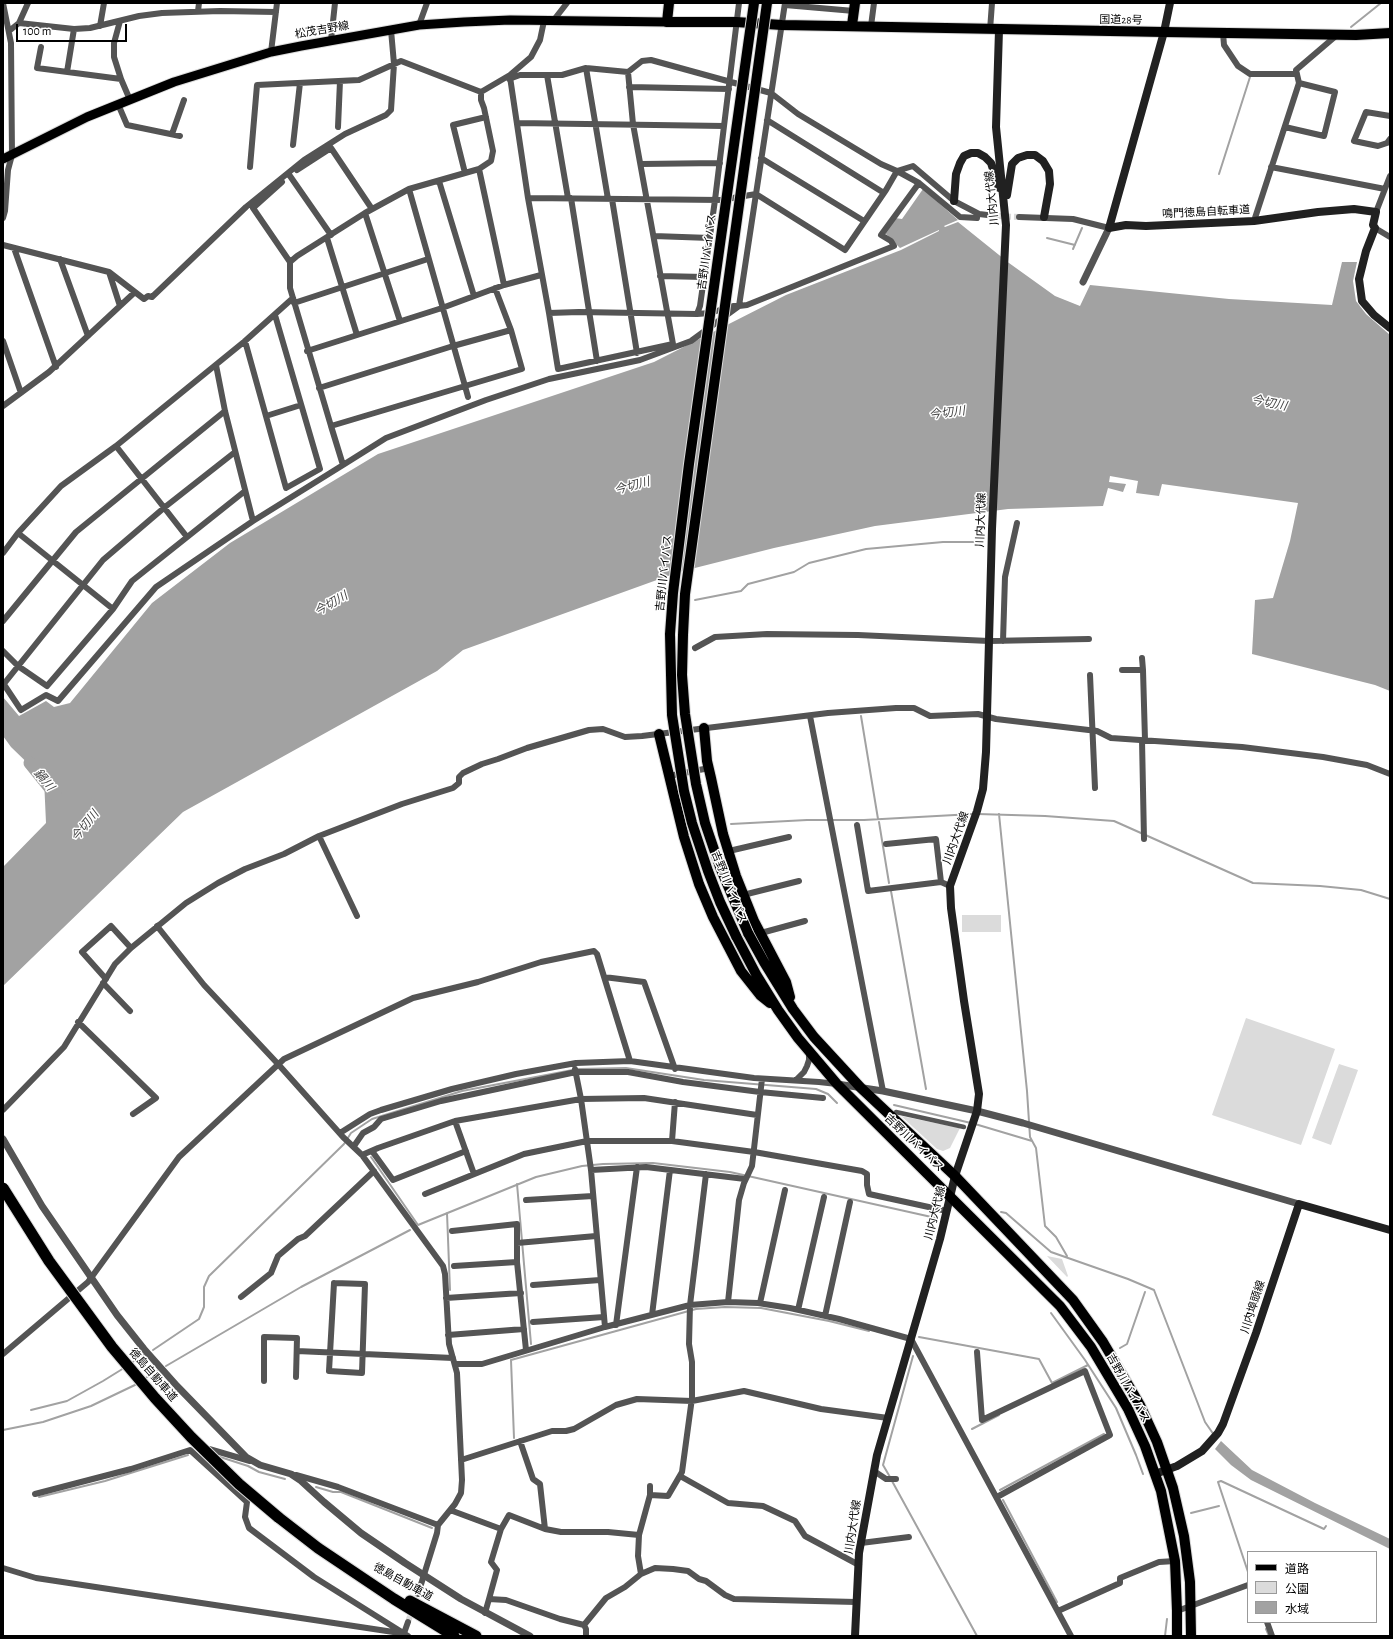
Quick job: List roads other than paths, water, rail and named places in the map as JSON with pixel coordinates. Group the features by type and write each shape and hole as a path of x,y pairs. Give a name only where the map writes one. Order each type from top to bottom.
{"highway":[{"path":"667,22 669,3"},
{"name":"吉野川バイパス","path":"754,3 689,464 673,593 670,634 672,716 684,791 692,823 720,902 736,936 757,976 778,1010 809,1051 837,1084 951,1195 1060,1306 1092,1347 1128,1409 1145,1446 1161,1491 1175,1561 1178,1611 1177,1636"},
{"name":"吉野川バイパス","path":"767,3 685,594 682,675 685,714 696,784 705,823 720,867 748,933 793,1009 814,1037 861,1088 955,1176 1073,1300 1103,1342 1140,1404 1168,1470 1177,1501 1184,1536 1190,1582 1191,1636"},
{"path":"852,25 855,7"},
{"name":"国道28号","path":"667,22 736,22 782,25 852,25 994,30 1356,35 1390,33"},
{"path":"704,728 709,768 729,851 743,895 786,982 793,1009"},
{"path":"659,734 684,837 713,917 741,971 760,995 778,1010"},
{"name":"徳島自動車道","path":"3,1188 49,1261 81,1306 122,1359 191,1438 239,1484 318,1548 394,1599 454,1636"},
{"name":"徳島自動車道","path":"318,1548 397,1594 476,1636"}],"main road":[{"path":"1109,228 1164,32 1170,3"},
{"name":"松茂吉野線","path":"7,157 87,117 118,104 174,82 271,52 419,25 510,20 667,22"},
{"name":"川内大代線","path":"854,1636 858,1565 874,1471 947,1211 955,1176 970,1126 977,1111 979,1094 951,908 950,886 976,815 983,789 987,717 992,519 1006,253 1005,208 996,127 994,30"},
{"path":"954,201 956,174 960,162 964,156 971,153 978,153 991,163 1005,208"},
{"path":"1005,208 1009,174 1012,164 1018,158 1027,155 1036,156 1044,161 1049,171 1050,184 1044,217"},
{"name":"鳴門徳島自転車道","path":"1109,228 1126,225 1146,226 1254,221 1318,212 1354,209 1376,212"},
{"path":"1376,212 1373,225 1375,228 1366,251 1359,279 1362,301 1374,315 1390,328"},
{"path":"1299,1204 1390,1230"},
{"name":"川内埠頭線","path":"1155,1474 1168,1470 1191,1458 1209,1444 1218,1433 1231,1405 1299,1204"}],"street":[{"path":"3,3 9,31 11,55 7,157 8,170 5,211 3,218"},
{"path":"9,31 19,23 28,3"},
{"path":"100,26 104,3"},
{"path":"198,11 199,3"},
{"path":"271,52 277,3"},
{"path":"331,40 335,3"},
{"path":"419,25 427,3"},
{"path":"250,167 257,85 359,80 401,61 481,92 509,77 531,57 549,21 567,3"},
{"path":"697,314 700,306 710,238 739,3"},
{"path":"871,26 874,3"},
{"path":"992,3 994,30"},
{"path":"235,452 165,507 103,560 3,684 21,710 46,695 58,701 156,587 253,521 386,438 486,400 549,379 640,360 691,341 739,306 785,4 855,7"},
{"path":"19,23 74,29 100,26 154,14 198,11 276,12"},
{"path":"120,21 114,43 114,57 130,100"},
{"path":"68,72 74,29"},
{"path":"3,245 109,272 144,298 148,296 152,297 246,207 304,160 345,134 386,115 392,110 394,64 391,30"},
{"path":"1223,33 1224,45 1238,66 1250,74 1297,74"},
{"path":"1254,221 1299,83 1296,70 1338,34"},
{"path":"41,47 37,68 121,79"},
{"path":"509,77 520,75 562,75 586,68 628,72 642,61 651,60 771,93 798,114 881,164 919,183 960,217 976,218"},
{"path":"586,68 637,353"},
{"path":"509,77 528,198 558,369 673,344 633,124 628,72"},
{"path":"547,75 590,312 597,361"},
{"path":"338,127 340,81"},
{"path":"293,145 300,83"},
{"path":"1285,127 1324,136 1336,92 1299,83"},
{"path":"629,87 729,89"},
{"path":"290,262 365,213 409,189 465,174 478,169 491,161 493,151 481,100 481,92"},
{"path":"172,134 184,100"},
{"path":"118,104 127,125 180,136"},
{"path":"1390,116 1366,112 1354,141 1378,146 1386,143 1390,139"},
{"path":"465,174 453,125 486,117"},
{"path":"767,120 884,193"},
{"path":"517,123 724,126"},
{"path":"343,465 307,351 293,300 290,288 290,262 254,208 290,176 331,148 372,209"},
{"path":"761,158 864,221"},
{"path":"641,164 720,163"},
{"path":"528,198 715,200 756,194 845,250 884,193 897,171 913,166 954,201 980,214 996,216"},
{"path":"1271,167 1385,189"},
{"path":"478,169 504,285"},
{"path":"290,176 329,236 357,335"},
{"path":"1376,212 1390,176"},
{"path":"439,181 474,296"},
{"path":"549,313 590,312 697,314 710,313 733,306 747,305 894,246 891,241 882,234 919,183"},
{"path":"409,189 468,397"},
{"path":"365,213 400,321"},
{"path":"1019,217 1073,219 1109,228 1083,282"},
{"path":"1375,228 1390,237"},
{"path":"654,236 710,238"},
{"path":"14,248 56,367"},
{"path":"60,259 88,336"},
{"path":"3,553 18,533 61,486 116,446 293,300 385,274 428,259"},
{"path":"109,272 120,306"},
{"path":"307,351 442,308 504,285 542,275"},
{"path":"660,276 704,277"},
{"path":"331,426 522,369 495,288"},
{"path":"3,406 56,367 135,292"},
{"path":"245,341 286,488 320,469 275,315"},
{"path":"319,388 453,346 510,330"},
{"path":"3,341 21,393"},
{"path":"216,365 225,411 253,521"},
{"path":"266,416 301,405"},
{"path":"3,621 76,532 225,411"},
{"path":"116,446 187,537"},
{"path":"3,651 18,666 47,686 113,609 132,582 245,491"},
{"path":"1003,641 1005,577 1017,522"},
{"path":"18,533 113,609"},
{"path":"695,648 715,637 767,634 858,635 989,641 1089,639"},
{"path":"1142,658 1144,839"},
{"path":"1122,670 1142,670"},
{"path":"1090,675 1095,788"},
{"path":"3,1110 64,1047 78,1022 116,964 131,948 186,902 218,883 284,854 319,836 402,804 453,788 459,783 459,777 463,773 482,764 527,748 589,730 603,729 625,737 810,716 896,708 914,708 923,714 934,717 978,714 996,719 1097,731 1111,738 1249,748 1323,757 1372,766 1390,774"},
{"path":"810,716 883,1091"},
{"path":"669,776 709,768"},
{"path":"858,825 868,891 941,882 950,886"},
{"path":"319,836 357,916"},
{"path":"729,851 789,837"},
{"path":"886,844 936,839 941,882"},
{"path":"743,895 799,881"},
{"path":"761,933 805,921"},
{"path":"130,1011 104,981 82,952 111,926 131,948"},
{"path":"157,926 204,985 346,1140 362,1155 443,1266 445,1274 449,1344 454,1361 458,1397 461,1493 438,1525 437,1533 418,1594"},
{"path":"3,1354 91,1278 179,1157 278,1064 284,1059 413,998 478,982 541,962 594,951 597,954 630,1061"},
{"path":"604,977 644,982 676,1069"},
{"path":"78,1022 156,1098 133,1114"},
{"path":"796,1080 804,1072 807,1066 809,1051"},
{"path":"340,1133 377,1117 452,1089 523,1072 575,1068 630,1061 823,1098"},
{"path":"377,1117 575,1068 628,1072 684,1082 761,1085 796,1080 883,1091 977,1111 1038,1127 1299,1204"},
{"path":"575,1068 591,1167 605,1328"},
{"path":"728,1302 740,1200 752,1166 761,1085"},
{"path":"362,1155 455,1121 581,1099 634,1097 757,1115"},
{"path":"672,1141 675,1102"},
{"path":"896,1112 970,1126"},
{"path":"354,1146 363,1133 374,1127 377,1117"},
{"path":"455,1121 474,1174"},
{"path":"3,1140 42,1206 117,1314 177,1386 253,1462"},
{"path":"425,1194 524,1154 587,1141 672,1141 754,1152 862,1171 867,1174 869,1194 947,1211"},
{"path":"372,1151 393,1180 466,1151"},
{"path":"591,1167 637,1167 747,1177"},
{"path":"616,1324 637,1167"},
{"path":"652,1315 670,1170"},
{"path":"241,1297 271,1273 278,1256 298,1239 306,1236 374,1171"},
{"path":"650,1495 668,1496 682,1472 692,1401 692,1362 689,1344 690,1305 706,1174"},
{"path":"760,1303 785,1190"},
{"path":"526,1200 593,1196"},
{"path":"798,1310 824,1197"},
{"path":"825,1316 850,1202"},
{"path":"452,1231 517,1224 517,1262 526,1350"},
{"path":"517,1242 596,1236"},
{"path":"454,1266 517,1262"},
{"path":"533,1285 600,1280"},
{"path":"334,1283 364,1284 362,1354 362,1373 329,1370 334,1283"},
{"path":"446,1298 521,1293"},
{"path":"297,1350 482,1364 616,1324 690,1305 728,1302 760,1303 798,1310 911,1339 1071,1636"},
{"path":"533,1322 604,1316"},
{"path":"448,1335 524,1329"},
{"path":"264,1381 264,1337 297,1338 296,1377"},
{"path":"977,1352 982,1420 1085,1371 1110,1435 996,1497"},
{"path":"461,1460 552,1431 566,1431 574,1429 616,1405 637,1399 692,1401 744,1392 821,1409 888,1418"},
{"path":"520,1441 534,1479 540,1484 545,1529"},
{"path":"35,1494 131,1469 190,1450 210,1449 338,1487 438,1525"},
{"path":"190,1450 247,1502 245,1517 249,1528 314,1577 405,1635"},
{"path":"874,1471 886,1479 896,1479"},
{"path":"291,1474 300,1480 361,1533 424,1575 485,1612 530,1636"},
{"path":"680,1476 728,1503 763,1506 795,1521 805,1536 858,1565"},
{"path":"641,1574 638,1556 639,1535 650,1495 650,1486"},
{"path":"450,1510 501,1529"},
{"path":"485,1612 497,1570 491,1562 501,1529 509,1514 545,1529 561,1532 608,1532 639,1535"},
{"path":"861,1543 909,1537"},
{"path":"1058,1611 1120,1583 1120,1578 1159,1562 1175,1561"},
{"path":"3,1568 36,1578 405,1635"},
{"path":"584,1625 606,1598 641,1574 655,1568 688,1572 734,1599 856,1602"},
{"path":"1178,1611 1247,1585"},
{"path":"489,1600 512,1602 560,1619 584,1625"},
{"path":"405,1635 408,1622"},
{"path":"1267,1623 1272,1636"},
{"path":"584,1625 586,1629 586,1636"}],"water":[{"name":"今切川","path":"923,189 958,220 944,226 945,227 958,222 1009,263 1055,296 1080,306 1090,285 1229,299 1332,305 1342,262 1357,262 1353,281 1356,301 1366,314 1390,335 1390,691 1375,685 1252,654 1255,600 1273,598 1290,541 1298,503 1162,484 1159,496 1136,493 1138,481 1110,476 1109,482 1126,484 1123,492 1108,488 1103,506 1008,509 875,526 774,548 679,572 463,650 437,671 183,812 3,986 3,867 46,823 44,779 11,747 3,736 3,697 19,716 46,701 54,707 70,703 152,603 230,543 378,454 654,362 786,295 901,250 939,231 900,248 885,233 895,218 902,219"},
{"path":"1221,1441 1252,1470 1315,1503 1390,1539 1390,1549 1251,1480 1231,1465 1215,1449"}],"waterway":[{"path":"1351,27 1381,3"},
{"path":"1219,174 1250,77"},
{"path":"1073,249 1082,228"},
{"path":"1047,238 1075,245"},
{"path":"695,600 741,591 748,584 794,572 809,563 866,549 943,542 979,542"},
{"path":"861,716 878,819"},
{"name":"鍋川","path":"30,763 55,794"},
{"path":"731,824 807,820 864,820 973,814"},
{"path":"978,814 1045,816 1114,821 1253,883 1320,886 1361,890 1390,899"},
{"path":"999,814 1027,1091 1030,1137 1036,1148 1045,1226 1056,1237 1067,1256"},
{"path":"879,822 889,883"},
{"path":"891,891 926,1089"},
{"path":"153,1350 199,1319 204,1307 204,1287 209,1276 344,1144 351,1133 372,1119 462,1091 578,1069 626,1068 704,1080 816,1089 828,1094 837,1103"},
{"path":"894,1105 971,1123"},
{"path":"975,1124 1032,1141"},
{"path":"371,1157 418,1225 536,1177 582,1166 653,1163 730,1172 936,1218"},
{"path":"517,1184 531,1344"},
{"path":"1001,1212 1006,1213 1051,1252 1128,1279 1154,1290 1205,1422 1214,1435"},
{"path":"447,1213 450,1290"},
{"path":"166,1366 301,1287 410,1230"},
{"path":"1120,1348 1127,1344 1145,1292"},
{"path":"514,1438 511,1360 696,1309 725,1307 761,1308 829,1321 869,1331"},
{"path":"1051,1313 1085,1360 1116,1408 1143,1474"},
{"path":"919,1337 1039,1359 1052,1383 1088,1365"},
{"path":"131,1363 144,1355"},
{"path":"890,1477 883,1465 913,1356"},
{"path":"31,1410 67,1401 124,1368"},
{"path":"144,1379 157,1371"},
{"path":"3,1430 43,1422 91,1406 137,1384"},
{"path":"972,1429 999,1415"},
{"path":"1000,1490 1104,1434"},
{"path":"39,1497 105,1481 188,1455"},
{"path":"217,1456 248,1466 259,1472 285,1479"},
{"path":"892,1481 977,1636"},
{"path":"1247,1569 1218,1482 1221,1481 1324,1529 1326,1526"},
{"path":"316,1487 333,1492 341,1492 432,1528"},
{"path":"1003,1500 1057,1602"},
{"path":"1191,1513 1219,1506"},
{"path":"1165,1636 1167,1619"},
{"path":"1266,1629 1269,1636"}],"tunnel":[{"path":"996,216 1019,217"},
{"path":"408,1622 418,1594"}]}
